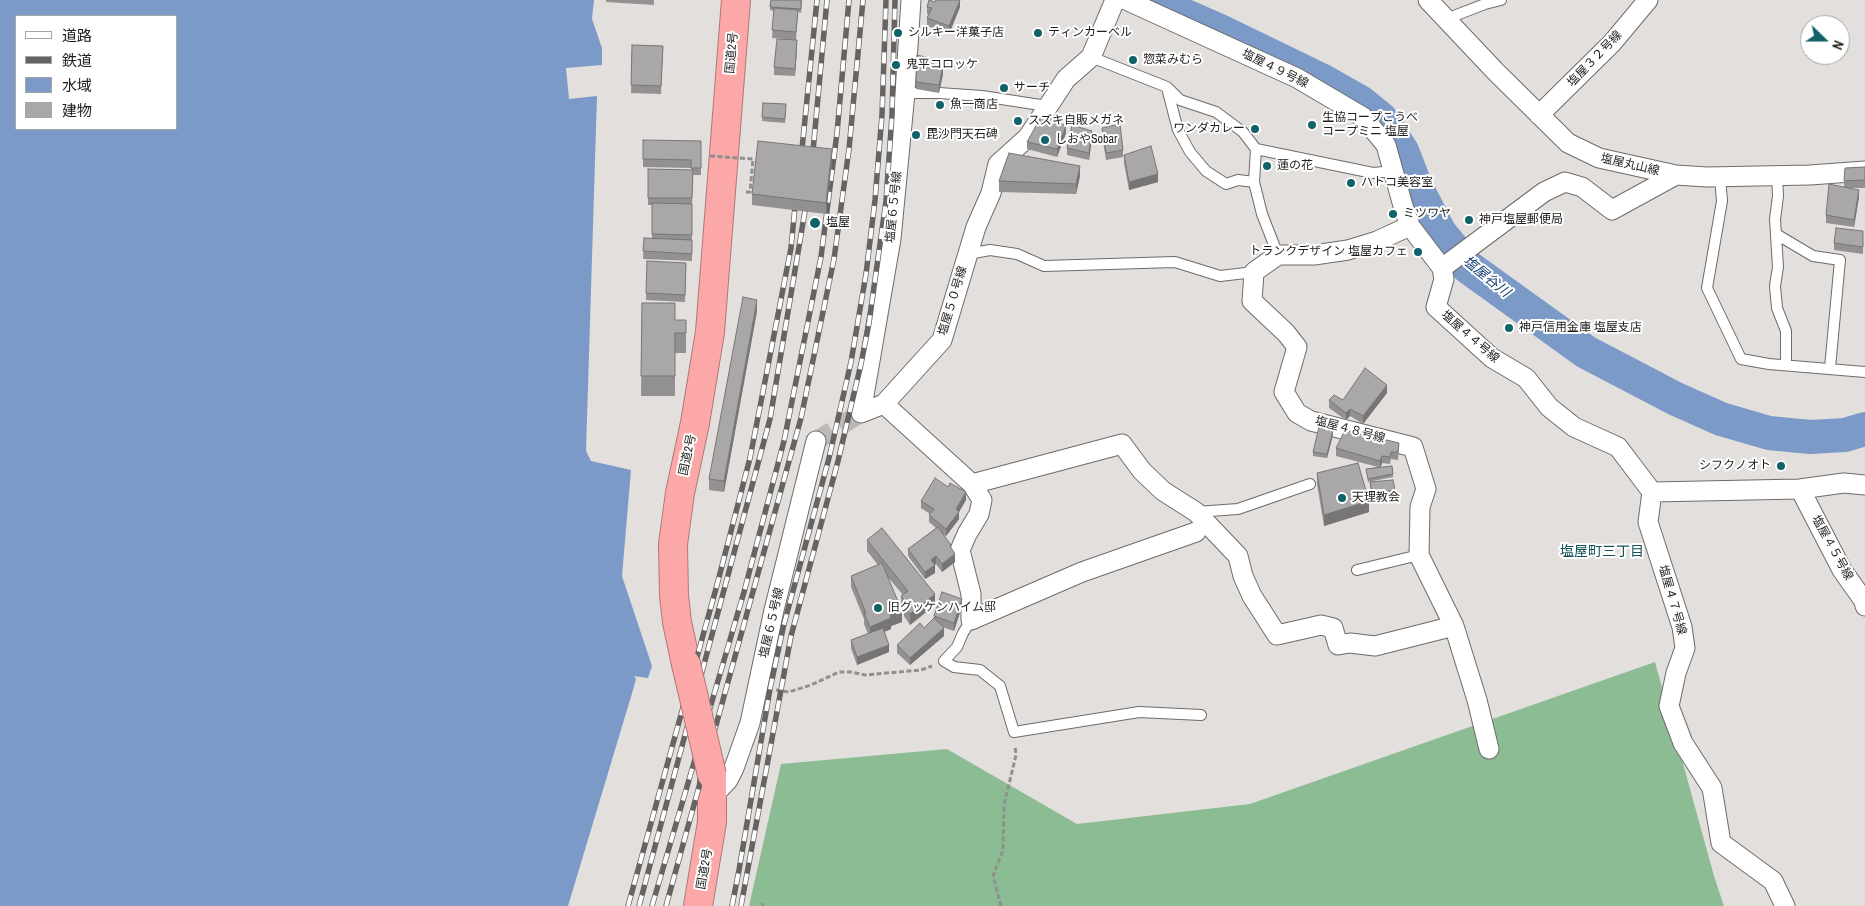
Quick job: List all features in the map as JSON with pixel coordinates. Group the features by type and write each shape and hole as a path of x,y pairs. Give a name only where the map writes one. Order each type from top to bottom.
{"highway":[{"name":"国道2号","path":"698,906 712,822 712,786 677,622 674,596 673,544 680,493 695,423 710,332 736,0"}],"street":[{"name":"塩屋６５号線","path":"884,404 862,413 891,239 905,93 911,0"},
{"name":"塩屋５０号線","path":"884,404 942,340 976,227 990,193 998,164 1028,137 1066,78 1091,57 1115,0"},
{"name":"塩屋丸山線","path":"1428,0 1568,143 1599,158 1676,175 1720,177 1777,176 1865,171"},
{"name":"塩屋３２号線","path":"1539,114 1612,43 1648,0"},
{"name":"塩屋４９号線","path":"1134,2 1296,78 1363,117 1386,145 1394,171"},
{"path":"1394,171 1410,226 1446,266 1544,192 1565,182 1582,187 1612,210 1676,175"},
{"path":"1254,272 1278,255 1314,254 1348,250 1377,241 1410,226"},
{"name":"塩屋４４号線","path":"1446,266 1436,307 1492,358 1526,378 1549,407 1574,427 1618,447 1652,492"},
{"name":"塩屋４８号線","path":"1254,272 1252,300 1286,333 1297,347 1284,392 1297,413 1312,420 1414,447 1426,489 1420,507 1419,555 1454,626 1477,700 1489,749"},
{"path":"884,404 972,484 982,500 979,514 966,534 960,550 971,594 970,620 1082,572 1196,532"},
{"name":"塩屋６５号線","path":"712,786 728,780 750,723 816,441"},
{"path":"972,484 1122,444 1142,471 1163,491 1196,512 1238,556 1243,576 1252,596 1277,635 1321,625 1333,628 1338,645 1350,643 1375,646 1454,626"},
{"path":"1652,492 1800,489 1844,484 1865,485"},
{"name":"塩屋４５号線","path":"1800,489 1842,570 1864,601 1865,606"},
{"name":"塩屋４７号線","path":"1652,492 1648,522 1682,627 1685,648 1676,673 1669,706 1682,743 1712,788 1721,843 1773,881 1785,906"}],"lane":[{"path":"1446,19 1501,0"},
{"path":"1091,57 1167,87 1180,100 1216,112 1243,132 1256,149 1254,182 1262,214 1278,255"},
{"path":"1167,87 1178,130 1190,152 1206,171 1226,184 1238,180 1254,182"},
{"path":"905,93 982,96 1047,106"},
{"path":"1256,149 1373,173 1394,171"},
{"path":"1777,176 1778,196 1775,219 1778,267 1775,286 1777,308 1786,331 1786,364"},
{"path":"1720,177 1722,201 1707,288 1740,359 1865,372"},
{"path":"1776,234 1813,256 1840,260 1830,368"},
{"path":"968,254 990,250 1017,254 1044,266 1175,262 1220,276 1254,272"},
{"path":"1196,512 1238,509 1310,484"},
{"path":"1358,570 1419,555"},
{"path":"970,620 962,633 957,648 944,661 954,667 980,670 1000,686 1014,732 1139,712 1201,715"}],"path":[{"path":"710,156 753,160 750,192 746,192"},
{"path":"758,686 789,692 839,672 865,675 920,670 944,661"},
{"path":"1001,906 993,876 1003,850 1004,805 1016,755 1014,732"}],"green space":[{"path":"1655,662 1724,906 749,906 781,764 947,749 1077,824 1250,804"}],"water":[{"path":"0,0 594,0 592,19 602,48 602,65 566,68 569,99 597,96 586,451 591,461 631,470 622,576 652,666 648,678 634,676 636,679 633,690 568,906 0,906"}],"building":[{"path":"771,0 801,0 801,9 770,7"},
{"path":"929,0 935,2 936,0 960,0 949,26 927,18 932,8 927,7"},
{"path":"774,8 798,10 796,32 772,30"},
{"path":"777,39 797,40 795,69 774,67"},
{"path":"632,45 663,46 661,86 631,85"},
{"path":"917,55 933,59 933,65 943,66 939,85 916,82"},
{"path":"763,103 786,104 785,119 762,117"},
{"path":"1042,115 1066,126 1057,149 1027,142"},
{"path":"1120,124 1123,150 1106,153 1102,128"},
{"path":"1072,125 1092,131 1089,153 1067,148"},
{"path":"643,140 701,141 701,168 691,168 691,160 643,159"},
{"path":"758,141 832,149 826,203 752,194"},
{"path":"1151,146 1158,174 1129,182 1124,155"},
{"path":"1009,153 1080,166 1076,184 999,181"},
{"path":"1865,167 1865,180 1844,181 1845,168"},
{"path":"648,169 693,170 692,198 648,198"},
{"path":"1829,184 1859,190 1854,220 1826,215"},
{"path":"652,203 692,204 692,235 652,234"},
{"path":"1836,228 1863,231 1863,247 1834,243"},
{"path":"644,238 692,240 692,254 643,251"},
{"path":"647,261 686,263 685,295 646,293"},
{"path":"743,297 757,300 724,481 709,479"},
{"path":"642,303 675,303 675,320 686,320 686,333 675,333 675,376 641,376"},
{"path":"1365,368 1387,385 1363,416 1350,409 1346,413 1329,400 1334,395 1343,400"},
{"path":"1319,427 1333,431 1327,454 1313,452"},
{"path":"1345,430 1399,443 1398,452 1391,452 1390,457 1382,456 1380,461 1336,448"},
{"name":"天理教会","path":"1358,463 1369,501 1324,515 1317,473"},
{"path":"1392,466 1393,474 1368,479 1366,469"},
{"path":"935,478 948,487 950,483 966,492 956,509 959,512 946,529 929,515 934,509 921,501"},
{"path":"1393,480 1395,490 1372,494 1370,482"},
{"path":"938,527 955,554 942,564 936,556 931,560 935,565 925,572 908,549"},
{"path":"882,528 935,594 910,614 904,605 907,603 901,596 908,591 867,540"},
{"path":"882,563 902,611 890,615 891,618 870,627 851,576"},
{"path":"942,592 962,599 954,623 934,616"},
{"path":"934,618 944,628 910,658 897,645 920,623 924,628"},
{"path":"883,628 889,645 857,657 851,640"}],"waterway":[{"name":"塩屋谷川","path":"1149,0 1220,31 1323,81 1360,102 1381,119 1402,151 1416,187 1440,233 1468,267 1586,352 1676,399 1721,419 1769,433 1810,437 1845,435 1865,429"}],"tunnel":[{"path":"816,441 861,413"}],"railway":[{"path":"801,159 817,0"},
{"path":"812,162 827,0"},
{"path":"652,906 744,592 784,441 821,257 837,133 849,0"},
{"path":"666,906 801,418 834,259 849,149 863,0"},
{"path":"732,906 770,689 784,624 829,458 851,362 866,274 875,200 882,115 886,0"},
{"path":"741,906 791,636 838,461 869,323 886,201 892,115 895,0"},
{"path":"628,906 717,585 750,458 791,248 796,197"},
{"path":"639,906 770,419 807,199"}],"place":[{"name":"シルキー洋菓子店","path":"898,33"},
{"name":"ティンカーベル","path":"1038,33"},
{"name":"惣菜みむら","path":"1133,60"},
{"name":"鬼平コロッケ","path":"896,65"},
{"name":"サーチ","path":"1004,88"},
{"name":"魚一商店","path":"940,105"},
{"name":"スズキ自販メガネ","path":"1018,121"},
{"name":"生協コープこうべ コープミニ 塩屋","path":"1312,125"},
{"name":"ワンダカレー","path":"1255,129"},
{"name":"毘沙門天石碑","path":"916,135"},
{"name":"しおやSobar","path":"1045,140"},
{"name":"蓮の花","path":"1267,166"},
{"name":"ハトコ美容室","path":"1351,183"},
{"name":"ミツワヤ","path":"1393,214"},
{"name":"神戸塩屋郵便局","path":"1469,220"},
{"name":"塩屋","path":"815,223"},
{"name":"トランクデザイン 塩屋カフェ","path":"1418,252"},
{"name":"神戸信用金庫 塩屋支店","path":"1509,328"},
{"name":"シフクノオト","path":"1781,466"},
{"name":"天理教会","path":"1342,498"},
{"name":"旧グッケンハイム邸","path":"878,608"}],"district":[{"name":"塩屋町三丁目","path":"1602,552"}]}
